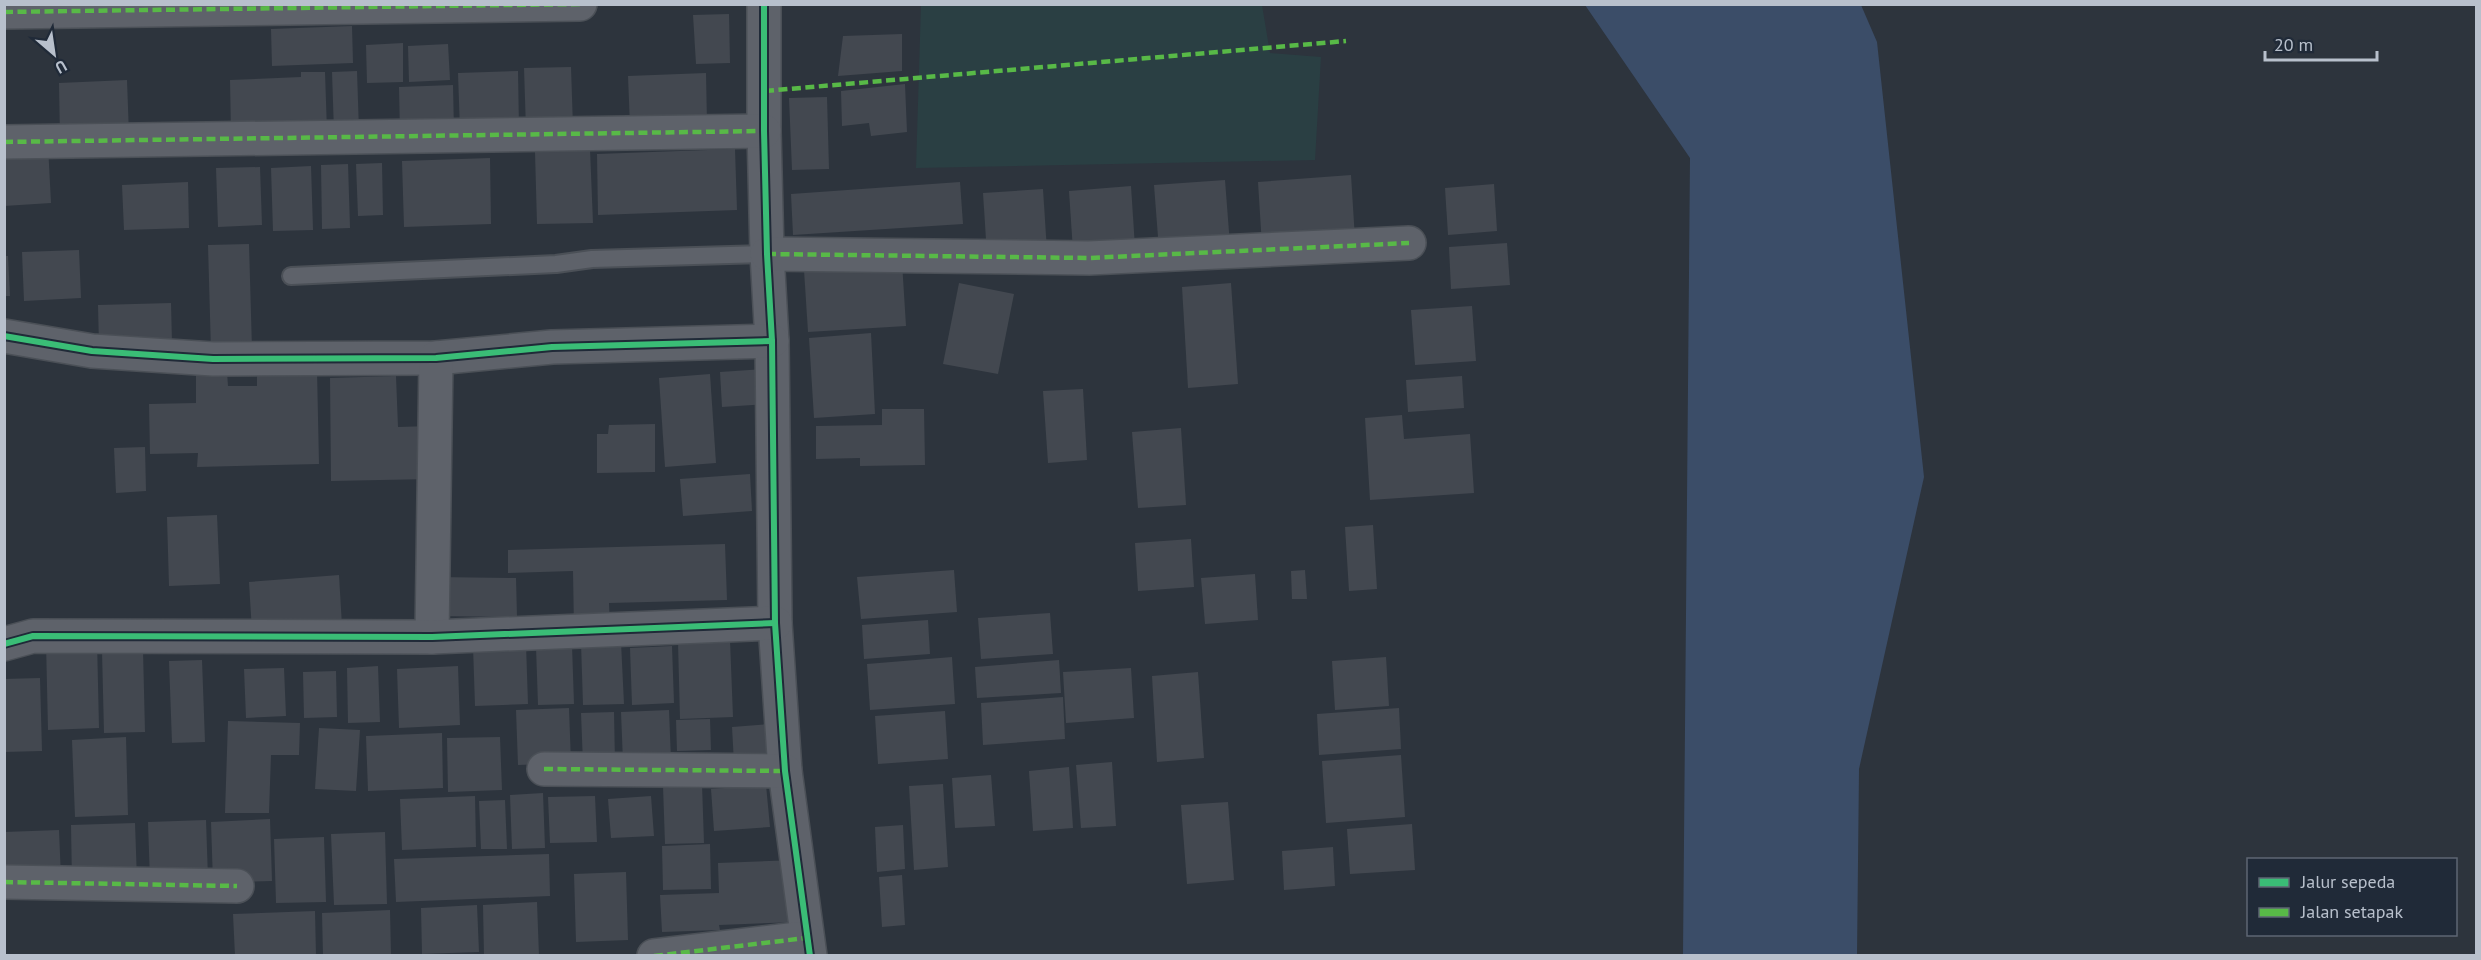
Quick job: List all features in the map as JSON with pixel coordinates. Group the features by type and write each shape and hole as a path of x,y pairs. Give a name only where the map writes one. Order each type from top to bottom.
{"street":[{"path":"4,12 580,4"},
{"path":"654,956 808,947 785,771 776,623 772,341 764,131 764,4"},
{"path":"4,142 764,131"},
{"path":"767,254 1089,258 1409,243"},
{"path":"4,336 92,351 213,359 436,358 552,347 772,341"},
{"path":"432,637 436,358"},
{"path":"4,644 33,636 432,637 776,623"},
{"path":"544,769 785,771"},
{"path":"4,882 237,886"}],"lane":[{"path":"291,276 556,264 592,259 767,254"}],"green space":[{"path":"921,5 1262,5 1270,53 1321,57 1315,160 916,168"}],"water":[{"path":"1585,5 1861,5 1877,42 1924,477 1859,769 1857,955 1683,955 1690,158"}],"building":[{"path":"729,14 730,63 696,64 693,15"},
{"path":"352,26 353,63 272,66 271,29"},
{"path":"902,34 902,71 838,76 843,36"},
{"path":"403,43 403,82 367,83 366,45"},
{"path":"448,44 450,80 409,82 408,46"},
{"path":"571,67 573,127 526,130 524,68"},
{"path":"357,71 359,131 334,132 332,72"},
{"path":"518,71 519,129 460,131 458,73"},
{"path":"301,72 325,72 327,131 231,134 230,80 301,77"},
{"path":"706,73 707,124 630,126 628,76"},
{"path":"127,80 129,135 60,138 59,83"},
{"path":"905,84 907,132 871,136 869,123 842,126 841,91"},
{"path":"453,85 454,131 400,133 399,87"},
{"path":"827,97 829,169 792,170 789,98"},
{"path":"48,145 51,203 4,206 4,147"},
{"path":"590,149 593,223 537,224 535,152"},
{"path":"735,149 737,210 598,215 597,154"},
{"path":"490,158 491,224 404,227 402,161"},
{"path":"382,163 383,215 358,216 356,164"},
{"path":"348,164 350,228 322,229 321,165"},
{"path":"311,166 313,230 273,231 271,168"},
{"path":"260,167 262,225 218,227 216,168"},
{"path":"1351,175 1355,239 1262,246 1258,182"},
{"path":"1225,180 1230,245 1159,250 1154,185"},
{"path":"188,182 189,228 124,230 122,185"},
{"path":"960,182 963,224 793,235 791,194"},
{"path":"1494,184 1497,231 1448,235 1445,188"},
{"path":"1131,186 1135,247 1073,251 1069,191"},
{"path":"1043,189 1047,251 987,255 983,193"},
{"path":"1507,243 1510,285 1451,289 1449,247"},
{"path":"249,244 252,349 211,351 208,245"},
{"path":"79,250 81,298 24,301 22,252"},
{"path":"4,256 8,256 10,296 4,296"},
{"path":"902,262 906,326 808,332 804,270"},
{"path":"959,283 1014,294 998,374 943,364"},
{"path":"1231,283 1238,384 1188,388 1182,287"},
{"path":"171,303 172,343 99,346 98,305"},
{"path":"1472,306 1476,361 1415,365 1411,310"},
{"path":"871,333 875,414 814,418 809,338"},
{"path":"765,369 768,404 722,407 720,372"},
{"path":"317,370 319,464 197,467 198,453 150,454 149,404 196,403 196,373 227,372 228,386 257,386 257,371"},
{"path":"710,374 716,463 665,467 659,378"},
{"path":"396,376 398,427 430,426 431,479 331,481 330,378"},
{"path":"1462,376 1464,408 1408,412 1406,380"},
{"path":"1083,389 1087,460 1048,463 1043,391"},
{"path":"882,409 924,409 925,465 860,466 860,458 816,459 816,426 882,425"},
{"path":"1402,415 1404,439 1470,434 1474,493 1370,500 1365,418"},
{"path":"655,424 655,472 597,473 597,434 608,434 609,425"},
{"path":"1181,428 1186,505 1138,508 1132,432"},
{"path":"145,447 146,491 116,493 114,448"},
{"path":"750,474 752,511 683,516 680,479"},
{"path":"217,515 220,584 169,586 167,517"},
{"path":"1373,525 1377,589 1349,591 1345,527"},
{"path":"1191,539 1194,587 1138,591 1135,543"},
{"path":"725,544 727,600 609,603 610,628 574,629 573,571 508,573 508,550"},
{"path":"954,570 957,612 861,619 857,577"},
{"path":"1305,570 1307,599 1292,599 1291,571"},
{"path":"1255,574 1258,620 1205,624 1201,578"},
{"path":"339,575 342,626 252,632 249,582"},
{"path":"436,577 516,578 517,617 435,616"},
{"path":"1050,613 1053,654 981,659 978,618"},
{"path":"928,620 930,654 864,659 862,625"},
{"path":"97,640 99,728 48,730 46,642"},
{"path":"730,640 733,717 680,719 678,642"},
{"path":"621,642 624,704 583,705 581,643"},
{"path":"526,644 528,704 475,706 473,646"},
{"path":"572,645 574,704 538,705 536,647"},
{"path":"672,646 674,703 632,705 630,648"},
{"path":"143,650 145,732 104,733 102,651"},
{"path":"952,657 955,704 870,710 867,664"},
{"path":"1386,657 1389,706 1335,710 1332,661"},
{"path":"202,660 205,742 172,743 169,661"},
{"path":"1059,660 1061,693 977,698 975,667"},
{"path":"378,666 380,722 348,723 347,668"},
{"path":"458,666 460,725 399,728 397,669"},
{"path":"284,668 286,716 246,718 244,669"},
{"path":"1131,668 1134,718 1066,723 1063,672"},
{"path":"336,671 337,717 304,718 303,672"},
{"path":"1198,672 1204,758 1157,762 1152,676"},
{"path":"40,678 42,751 4,752 4,679"},
{"path":"1063,697 1065,739 983,745 981,703"},
{"path":"569,708 571,763 518,765 516,710"},
{"path":"1399,708 1401,749 1319,755 1317,714"},
{"path":"669,710 671,760 623,762 621,712"},
{"path":"945,711 948,759 878,764 875,716"},
{"path":"614,712 615,763 583,764 581,713"},
{"path":"710,719 711,750 677,751 676,720"},
{"path":"228,721 300,723 299,755 271,755 269,813 225,813"},
{"path":"769,724 771,761 734,763 732,727"},
{"path":"319,728 360,730 356,791 315,789"},
{"path":"442,733 443,788 368,791 366,736"},
{"path":"126,737 128,815 75,817 72,740"},
{"path":"500,737 502,790 448,792 447,738"},
{"path":"1401,755 1405,817 1326,823 1322,761"},
{"path":"1112,762 1116,826 1081,828 1076,765"},
{"path":"1069,767 1073,828 1033,831 1029,771"},
{"path":"991,775 995,826 955,828 952,778"},
{"path":"702,784 704,843 665,844 663,786"},
{"path":"943,784 948,867 914,870 909,786"},
{"path":"766,785 770,827 714,831 711,789"},
{"path":"543,793 545,848 512,849 510,795"},
{"path":"475,796 476,847 402,850 400,799"},
{"path":"595,796 597,842 550,843 548,797"},
{"path":"651,796 654,836 611,838 608,799"},
{"path":"505,800 507,849 481,849 479,801"},
{"path":"1228,802 1234,880 1187,884 1181,805"},
{"path":"270,819 272,881 213,883 211,822"},
{"path":"206,820 208,878 150,881 148,822"},
{"path":"135,823 137,880 72,882 71,825"},
{"path":"1412,824 1415,870 1350,874 1347,829"},
{"path":"903,825 905,869 877,872 875,827"},
{"path":"59,830 61,878 4,880 4,832"},
{"path":"385,832 387,904 334,905 331,834"},
{"path":"324,837 326,902 276,903 274,839"},
{"path":"710,844 711,889 663,890 662,846"},
{"path":"1333,847 1335,886 1284,890 1282,851"},
{"path":"549,854 550,896 396,902 394,859"},
{"path":"796,860 798,922 719,925 720,930 662,932 660,895 719,893 718,863"},
{"path":"626,872 628,940 576,942 574,874"},
{"path":"902,875 905,925 882,927 879,877"},
{"path":"537,902 539,956 484,956 483,905"},
{"path":"477,905 479,952 422,954 421,908"},
{"path":"390,910 391,956 323,956 322,913"},
{"path":"315,911 316,956 235,956 233,914"}],"marked path":[{"path":"4,12 580,4"},
{"path":"765,91 1346,41"},
{"path":"4,142 764,131"},
{"path":"767,254 1089,258 1409,243"},
{"path":"544,769 785,771"},
{"path":"4,882 237,886"},
{"path":"654,956 806,938"}],"cycle path":[{"path":"764,4 764,131 772,341 775,623 785,771 810,956"},
{"path":"4,336 92,351 213,359 436,358 552,347 772,341"},
{"path":"4,644 33,636 432,637 775,623"}]}
